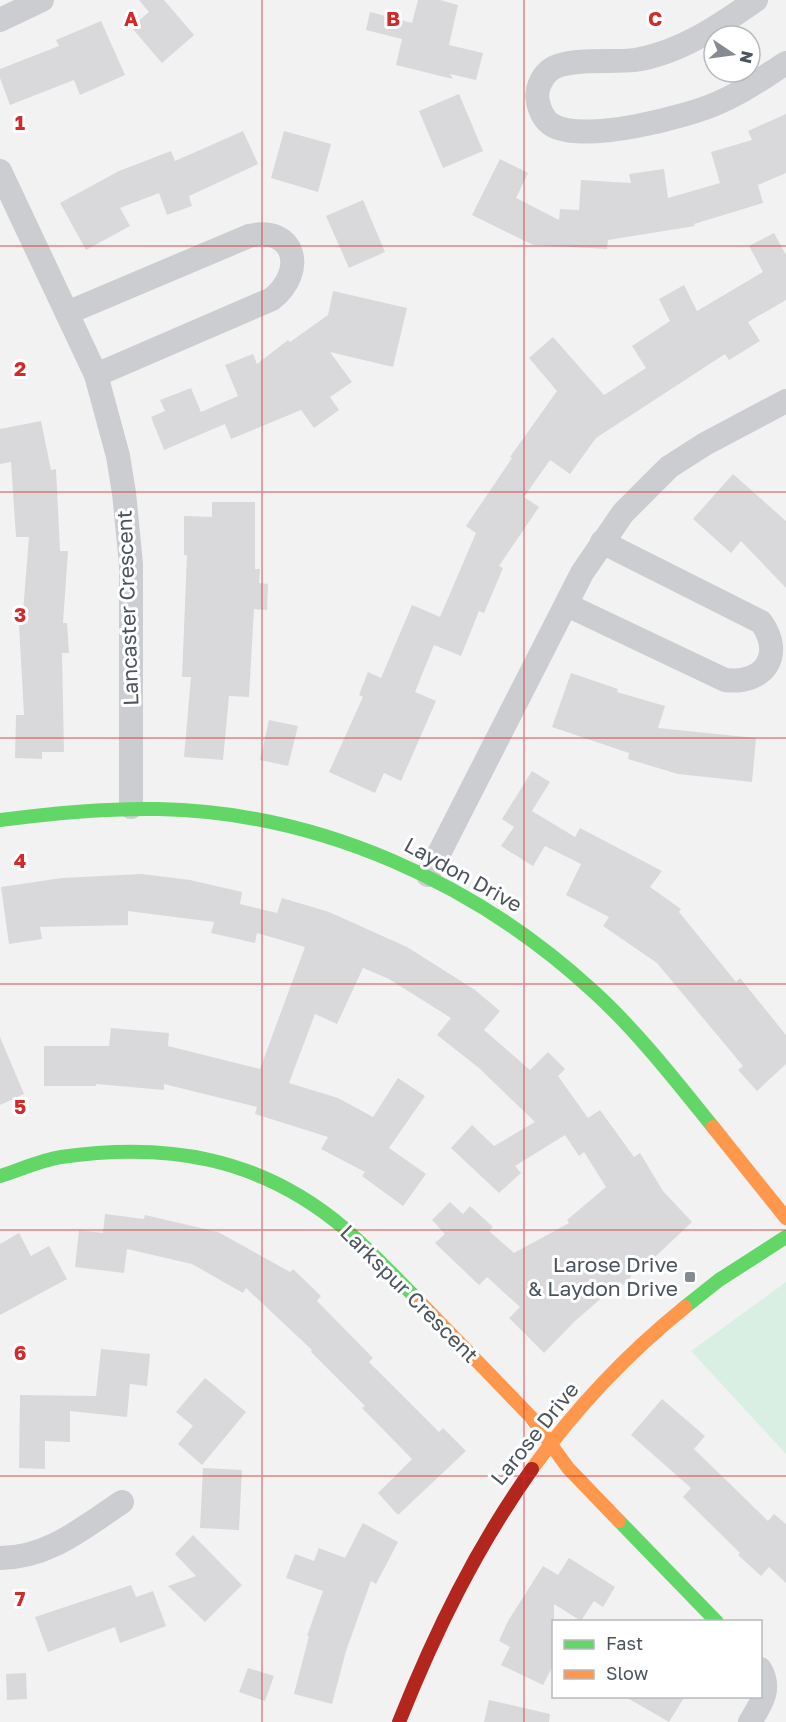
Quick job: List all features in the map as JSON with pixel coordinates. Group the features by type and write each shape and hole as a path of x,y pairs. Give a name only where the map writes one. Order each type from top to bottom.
{"street":[{"path":"0,20 42,0"},
{"path":"756,0 721,25 669,51 635,60 566,64 550,70 540,82 537,100 542,114 552,125 566,130 620,128 658,122 718,104 747,89 786,63"},
{"name":"Lancaster Crescent","path":"0,171 96,375 118,456 129,531 132,596 131,807"},
{"path":"67,313 249,236 260,234 271,236 287,246 291,254 292,275 288,284 272,299 96,375"},
{"path":"428,875 567,605 602,542 623,513 669,467 705,444 786,401"},
{"path":"567,605 725,680 741,682 765,669 771,652 771,636 761,622 602,542"},
{"name":"Laydon Drive","path":"0,820 60,810 131,807 191,810 277,823 369,850 428,875 473,899 518,929 592,990 641,1042 786,1218"},
{"name":"Larkspur Crescent","path":"0,1176 59,1157 152,1150 202,1157 251,1172 277,1183 335,1221 367,1248 531,1417 568,1468 715,1620"},
{"name":"Larose Drive","path":"399,1722 432,1639 468,1567 506,1504 551,1444 603,1384 667,1322 743,1263 786,1237"},
{"path":"0,1558 25,1557 52,1547 122,1502"},
{"path":"750,1722 764,1698 766,1683 762,1674"}],"green space":[{"path":"786,1282 786,1454 691,1351"}],"building":[{"path":"139,0 164,0 194,35 162,63 131,27 149,12"},
{"path":"418,0 440,0 458,5 449,45 483,53 476,80 450,74 453,79 396,65 402,39 366,30 370,12 412,23"},
{"path":"101,21 125,75 80,95 74,80 10,105 0,78 0,69 59,46 56,40"},
{"path":"459,94 483,151 443,168 419,111"},
{"path":"786,114 786,173 758,185 763,203 694,224 695,226 608,240 607,249 533,245 472,215 500,159 528,173 516,198 559,220 560,209 579,210 581,180 631,183 629,174 664,169 668,198 720,183 711,152 752,140 748,131"},
{"path":"243,131 258,164 189,196 192,206 167,215 159,193 120,208 130,226 86,250 60,203 119,171 171,151 175,161"},
{"path":"284,131 331,144 318,192 271,178"},
{"path":"363,200 385,252 349,268 326,216"},
{"path":"774,233 786,255 786,300 748,322 760,341 729,360 725,354 596,438 570,474 550,460 524,497 539,507 499,566 503,568 484,613 479,611 461,656 434,645 415,692 436,701 401,781 384,773 375,793 329,772 363,697 359,695 368,672 381,678 412,605 440,617 476,533 466,526 512,458 510,457 557,391 529,358 553,337 604,395 646,368 632,346 670,321 659,299 684,285 697,311 763,272 749,246"},
{"path":"333,291 407,308 393,367 330,352 352,382 330,397 339,410 314,428 301,410 231,439 225,424 164,450 151,417 165,411 160,400 191,388 201,412 238,396 225,365 253,354 257,364 288,340 290,342 328,315"},
{"path":"41,421 51,470 56,469 60,551 68,551 63,623 67,623 69,653 62,653 64,752 42,752 42,759 15,758 16,715 24,715 19,625 22,625 29,537 16,537 11,462 0,464 0,429"},
{"path":"733,474 786,521 786,588 741,541 731,553 693,519"},
{"path":"212,502 255,502 255,569 260,569 259,583 268,584 267,610 254,609 249,697 229,696 223,760 184,757 191,677 182,677 187,555 184,555 184,516 212,517"},
{"path":"571,673 618,689 617,692 665,706 658,728 756,738 752,782 678,774 628,759 629,753 552,727"},
{"path":"269,720 298,726 288,766 260,760"},
{"path":"532,771 550,782 532,811 575,837 580,828 662,871 650,887 681,909 679,912 736,982 740,978 786,1035 786,1064 757,1091 738,1070 743,1066 657,963 603,926 609,917 566,895 581,864 545,846 533,866 501,846 514,827 502,819"},
{"path":"142,874 190,880 242,892 240,904 277,913 282,898 329,912 407,947 475,990 500,1011 484,1030 530,1070 548,1052 565,1069 558,1076 588,1118 600,1110 634,1157 640,1153 663,1191 692,1222 655,1257 652,1254 623,1285 620,1282 575,1321 544,1353 509,1318 520,1307 487,1277 479,1285 435,1243 445,1234 432,1220 450,1202 463,1214 470,1206 493,1227 489,1231 514,1253 569,1223 567,1220 606,1187 584,1152 579,1156 565,1135 515,1166 521,1173 499,1193 451,1148 472,1125 494,1146 535,1122 479,1068 437,1035 451,1018 389,979 363,968 337,1024 315,1014 289,1083 338,1098 373,1117 398,1078 425,1096 389,1148 426,1174 403,1206 362,1176 365,1172 321,1149 328,1137 255,1114 257,1107 164,1084 164,1090 96,1084 96,1086 44,1086 44,1046 109,1046 111,1028 169,1033 168,1046 260,1069 305,947 257,933 255,943 211,933 214,922 128,911 128,925 40,927 42,939 9,944 1,887 62,878"},
{"path":"0,1037 24,1094 0,1105"},
{"path":"105,1214 144,1219 145,1215 218,1232 290,1272 293,1269 321,1296 317,1301 373,1358 369,1362 439,1432 443,1428 466,1451 398,1515 378,1493 412,1459 362,1408 365,1406 311,1352 312,1350 246,1288 243,1293 192,1264 127,1249 124,1273 75,1267 79,1230 103,1233"},
{"path":"19,1233 31,1256 49,1246 67,1279 0,1315 0,1244"},
{"path":"101,1349 150,1354 147,1386 130,1384 127,1417 70,1411 70,1442 45,1441 45,1469 19,1468 20,1395 96,1396"},
{"path":"205,1378 246,1412 202,1465 178,1444 193,1426 176,1412"},
{"path":"662,1399 705,1436 694,1449 768,1521 774,1514 786,1524 786,1583 769,1567 761,1576 738,1555 740,1553 683,1497 691,1488 631,1435"},
{"path":"203,1468 242,1470 239,1530 200,1528"},
{"path":"363,1523 398,1542 376,1584 371,1581 346,1651 332,1704 294,1694 309,1636 307,1636 323,1591 286,1578 295,1554 314,1561 319,1548 345,1558"},
{"path":"193,1535 242,1585 205,1622 168,1586 196,1576 175,1554"},
{"path":"569,1558 615,1587 603,1607 594,1601 582,1620 554,1604 552,1668 543,1685 501,1665 510,1647 499,1641 508,1621 543,1566 558,1575"},
{"path":"131,1585 136,1597 153,1591 166,1626 120,1643 115,1627 48,1652 35,1617"},
{"path":"248,1668 274,1676 265,1701 239,1692"},
{"path":"26,1673 27,1699 7,1700 6,1674"},
{"path":"627,1698 684,1698 669,1722"},
{"path":"489,1700 550,1714 549,1722 484,1722"}],"traffic: fast":[{"path":"0,820 118,809 218,813 277,824 336,839 392,861 446,887 498,917 547,952 593,991 625,1023 713,1127"},
{"path":"0,1176 53,1158 100,1153 175,1154 211,1160 245,1170 279,1185 312,1204 353,1236 416,1298"},
{"path":"685,1307 719,1280 786,1237"},
{"path":"619,1521 715,1620"}],"traffic: slow":[{"path":"713,1127 786,1218"},
{"path":"416,1298 531,1417 568,1468 619,1521"},
{"path":"532,1469 603,1383 685,1307"}],"traffic: jam":[{"path":"399,1722 458,1591 493,1529 532,1469"}],"place":[{"name":"Larose Drive & Laydon Drive","path":"690,1277"}]}
